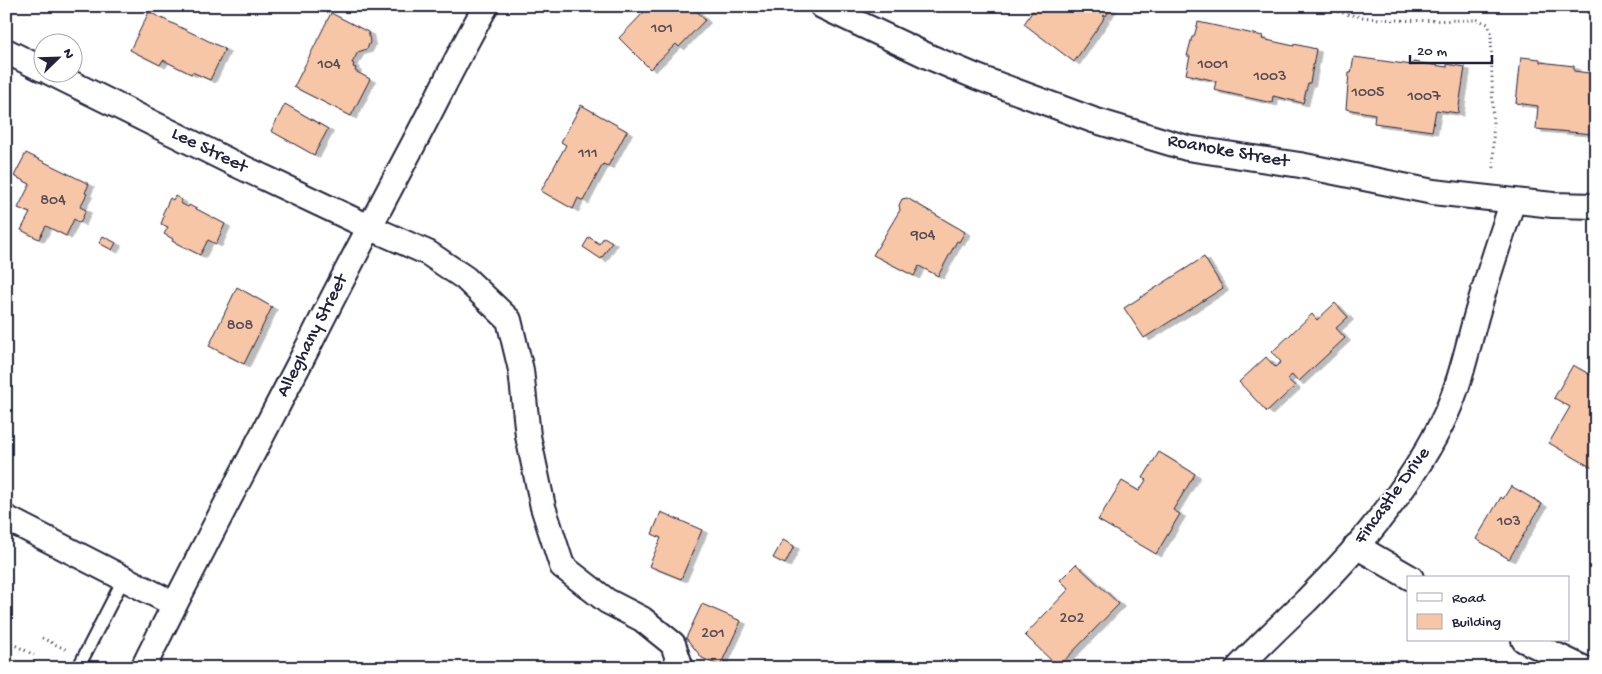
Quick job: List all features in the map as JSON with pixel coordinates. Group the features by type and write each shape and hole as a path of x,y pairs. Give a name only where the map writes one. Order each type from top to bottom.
{"street":[{"name":"Alleghany Street","path":"143,668 174,604 277,408 462,46 486,6"},
{"name":"Roanoke Street","path":"822,6 977,77 1093,120 1187,148 1300,165 1433,192 1554,205 1596,206"},
{"path":"6,51 32,64"},
{"name":"Lee Street","path":"69,82 233,163 428,253 465,278 510,320 521,370 528,436 542,507 562,566 607,601 642,619 673,644 681,668"},
{"name":"Fincastle Drive","path":"1238,668 1307,600 1356,546 1409,480 1432,442 1447,412 1462,371 1493,260 1504,200"},
{"path":"6,518 174,604"},
{"path":"1356,546 1408,576"},
{"path":"1528,642 1583,668"}],"lane":[{"path":"80,663 124,578"}],"path":[{"path":"1324,6 1336,12 1381,19 1478,20 1488,24 1492,32 1504,200"},
{"path":"42,638 80,663"},
{"path":"7,641 34,655"}],"building":[{"path":"639,6 692,6 705,20 679,47 676,44 650,69 619,38 644,12"},
{"path":"1036,6 1112,6 1106,16 1104,15 1103,20 1074,62 1024,24"},
{"path":"149,12 225,49 210,80 192,72 191,74 163,60 160,65 130,50"},
{"path":"331,13 368,32 370,42 367,49 358,52 352,63 354,64 353,67 356,68 355,71 370,79 351,116 294,87"},
{"path":"1198,22 1263,36 1262,39 1316,49 1310,83 1308,83 1303,103 1273,96 1272,103 1214,90 1216,81 1186,74 1190,56 1187,56"},
{"path":"1354,57 1412,65 1413,62 1447,67 1447,64 1465,67 1458,113 1436,110 1432,131 1374,123 1375,114 1346,109 1349,73 1351,73"},
{"path":"1521,57 1540,59 1540,62 1574,66 1574,71 1596,74 1596,128 1594,128 1593,134 1536,129 1538,106 1516,103"},
{"path":"285,104 328,129 314,155 271,131"},
{"path":"581,105 627,131 608,166 603,164 583,201 578,198 573,209 541,191 566,145 561,142"},
{"path":"26,153 89,184 85,193 87,194 80,207 86,210 80,223 74,219 66,236 46,226 39,239 21,230 30,213 18,208 30,184 14,176"},
{"path":"175,196 182,200 180,203 188,207 189,205 225,224 216,244 208,240 200,255 172,241 173,239 164,234 168,227 161,224 164,216 162,215 170,198 173,200"},
{"path":"907,198 965,232 959,242 957,241 938,276 919,266 914,276 873,255 900,210 899,205 902,199"},
{"path":"103,236 116,243 112,250 99,243"},
{"path":"589,237 599,244 604,237 612,242 601,259 583,247"},
{"path":"1204,257 1223,288 1144,338 1124,308"},
{"path":"237,287 272,307 244,364 209,346"},
{"path":"1335,303 1348,317 1336,328 1345,338 1298,382 1292,375 1287,379 1295,386 1267,412 1239,382 1266,357 1275,367 1281,362 1272,352 1312,314 1317,320"},
{"path":"1573,365 1596,378 1596,470 1549,443 1570,407 1554,398"},
{"path":"1159,452 1195,474 1173,510 1180,514 1156,554 1098,520 1122,481 1139,491 1146,480 1143,478"},
{"path":"1511,486 1542,504 1509,559 1476,539 1501,497 1503,499"},
{"path":"661,512 702,530 681,579 649,566 661,538 652,534"},
{"path":"783,540 794,546 785,564 773,558"},
{"path":"1076,564 1119,604 1058,667 1025,635 1069,589 1060,580"},
{"path":"702,604 741,621 720,666 702,658 686,638"}]}
